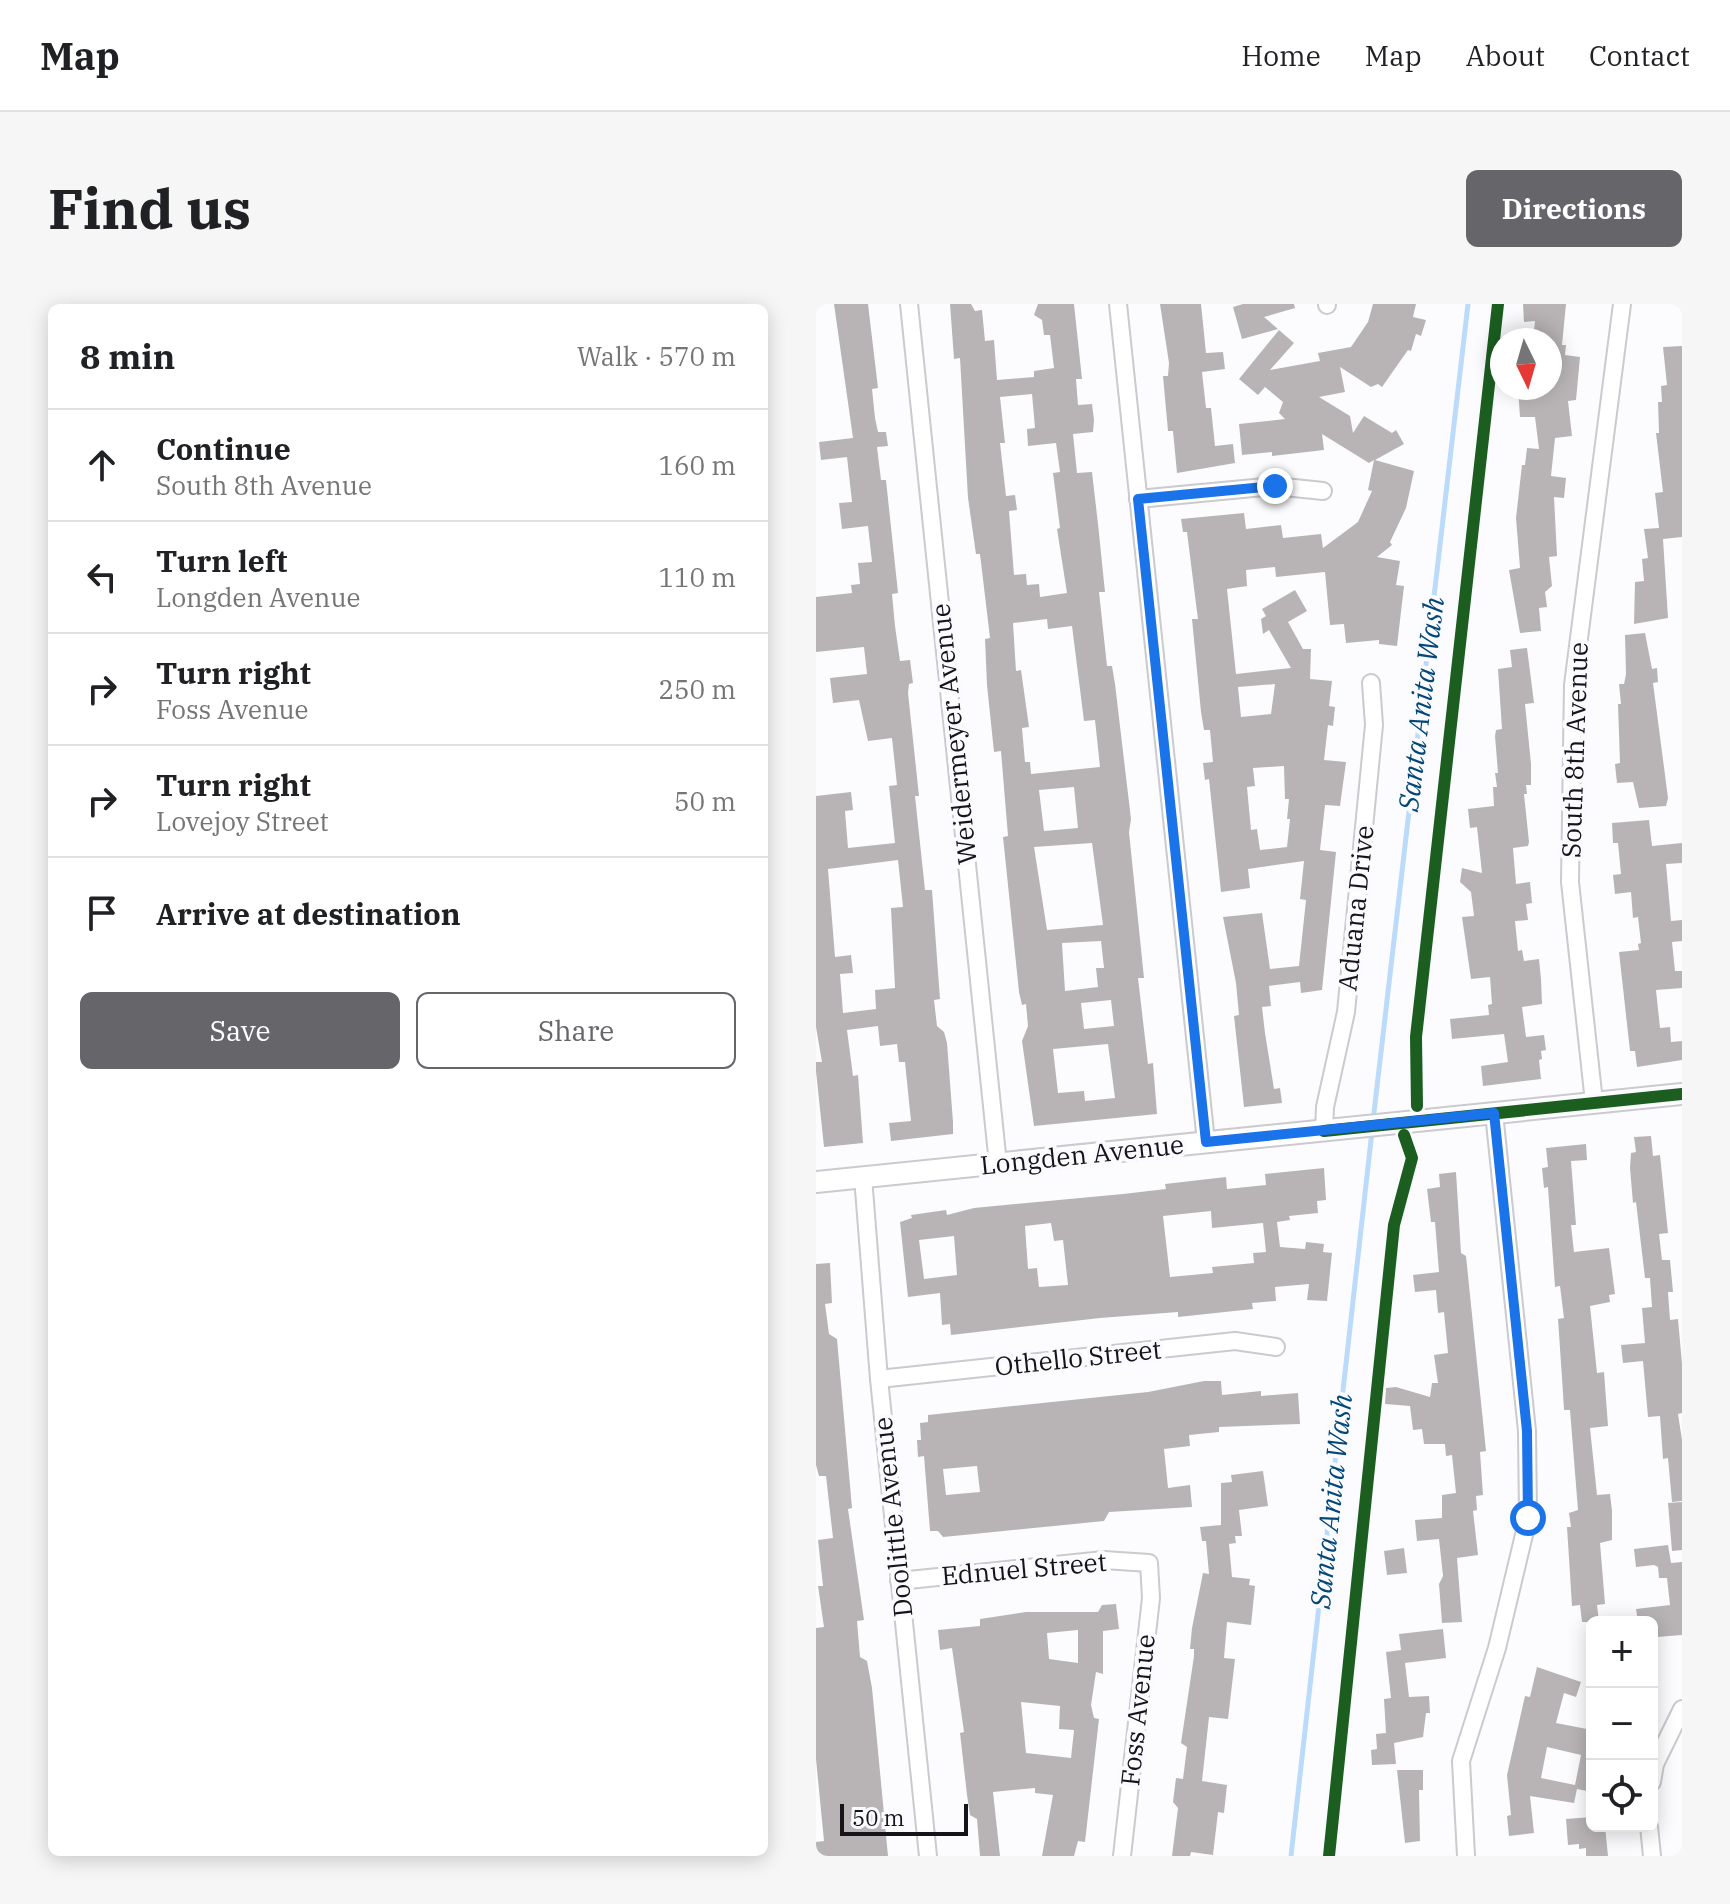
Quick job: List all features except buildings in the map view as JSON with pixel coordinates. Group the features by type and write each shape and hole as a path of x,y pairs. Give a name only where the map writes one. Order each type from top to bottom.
{"street":[{"name":"Weidermeyer Avenue","path":"909,304 998,1164"},
{"path":"1118,304 1206,1142"},
{"name":"South 8th Avenue","path":"1594,1102 1570,882 1573,685 1622,304"},
{"path":"1138,499 1275,486 1323,491"},
{"name":"Aduana Drive","path":"1324,1131 1325,1107 1347,997 1374,725 1371,683"},
{"name":"Longden Avenue","path":"816,1182 1682,1094"},
{"path":"1466,1856 1461,1761 1497,1648 1528,1518 1527,1431 1494,1113"},
{"name":"Doolittle Avenue","path":"863,1177 879,1379 928,1856"},
{"name":"Othello Street","path":"879,1379 1235,1341 1276,1347"},
{"name":"Ednuel Street","path":"899,1581 1104,1560 1149,1563"},
{"name":"Foss Avenue","path":"1122,1856 1151,1598 1149,1563"},
{"path":"1657,1760 1682,1709"},
{"path":"1650,1832 1652,1856"}],"waterway":[{"name":"Santa Anita Wash","path":"1373,1121 1468,304"},
{"name":"Santa Anita Wash","path":"1291,1856 1372,1131"}],"cycle path":[{"path":"1417,1106 1416,1037 1498,304"},
{"path":"1324,1131 1682,1094"},
{"path":"1329,1856 1394,1225 1412,1158 1404,1135"}],"route":[{"path":"1275,486 1138,499 1206,1142 1494,1113 1527,1431 1528,1518"}]}
